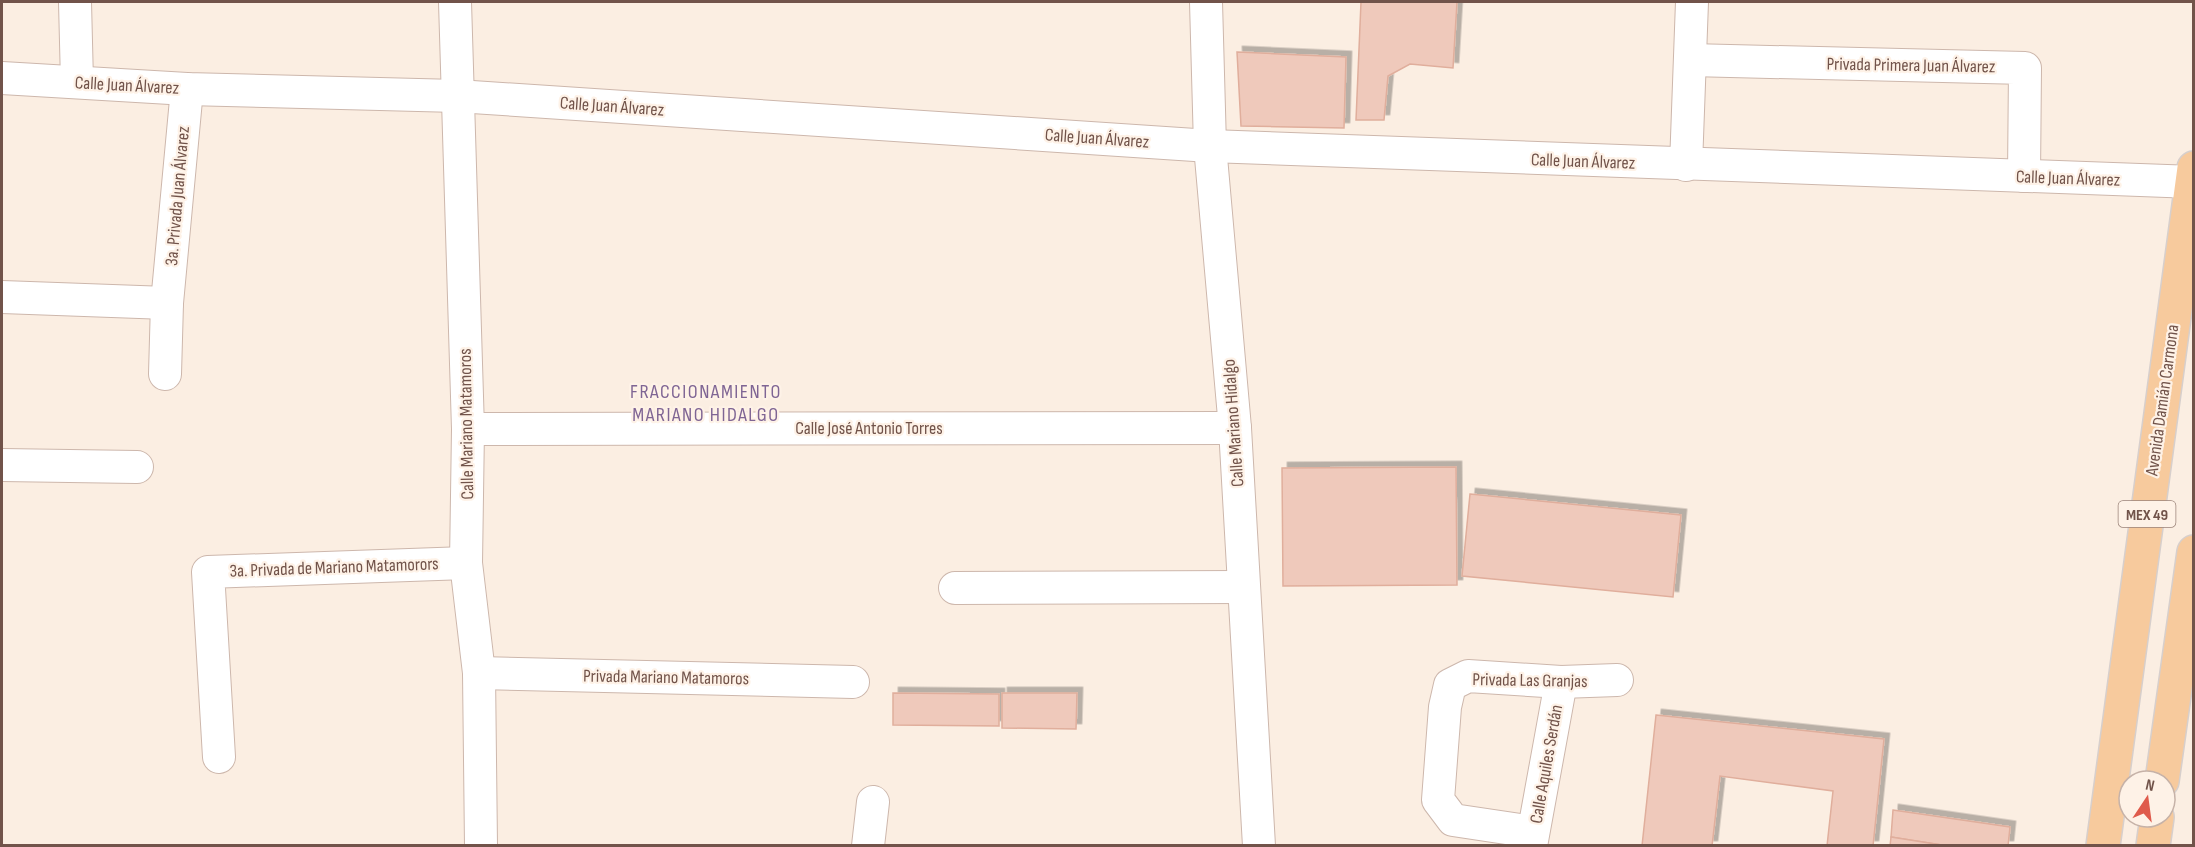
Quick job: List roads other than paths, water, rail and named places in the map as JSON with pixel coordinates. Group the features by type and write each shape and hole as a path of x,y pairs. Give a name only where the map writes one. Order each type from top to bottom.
{"main road":[{"name":"Avenida Damián Carmona","path":"2103,846 2193,178"},
{"path":"2164,769 2193,552"},
{"path":"2153,846 2155,829"}],"street":[{"path":"75,2 77,82"},
{"name":"Calle Mariano Matamoros","path":"455,2 468,429 466,563 479,673 481,846"},
{"name":"Calle Mariano Hidalgo","path":"1206,2 1210,146 1235,428 1259,846"},
{"path":"1686,165 1692,2"},
{"name":"Privada Primera Juan Álvarez","path":"1690,60 2025,68 2024,176"},
{"name":"Calle Juan Álvarez","path":"2,78 187,88 457,96 1210,146 1686,165 2024,176 2193,178"},
{"name":"3a. Privada Juan Álvarez","path":"165,374 167,303 187,88"},
{"path":"2,297 167,303"},
{"name":"Calle José Antonio Torres","path":"468,429 1235,428"},
{"path":"2,465 137,466"},
{"name":"3a. Privada de Mariano Matamorors","path":"219,757 208,572 466,563"},
{"path":"955,588 1243,587"},
{"name":"Privada Mariano Matamoros","path":"479,673 853,682"},
{"name":"Privada Las Granjas","path":"1532,839 1453,820 1438,800 1445,707 1450,685 1468,676 1561,682 1617,680"},
{"name":"Calle Aquiles Serdán","path":"1532,839 1561,682"},
{"path":"868,846 873,802"}],"district":[{"name":"FRACCIONAMIENTO MARIANO HIDALGO","path":"706,402"}]}
